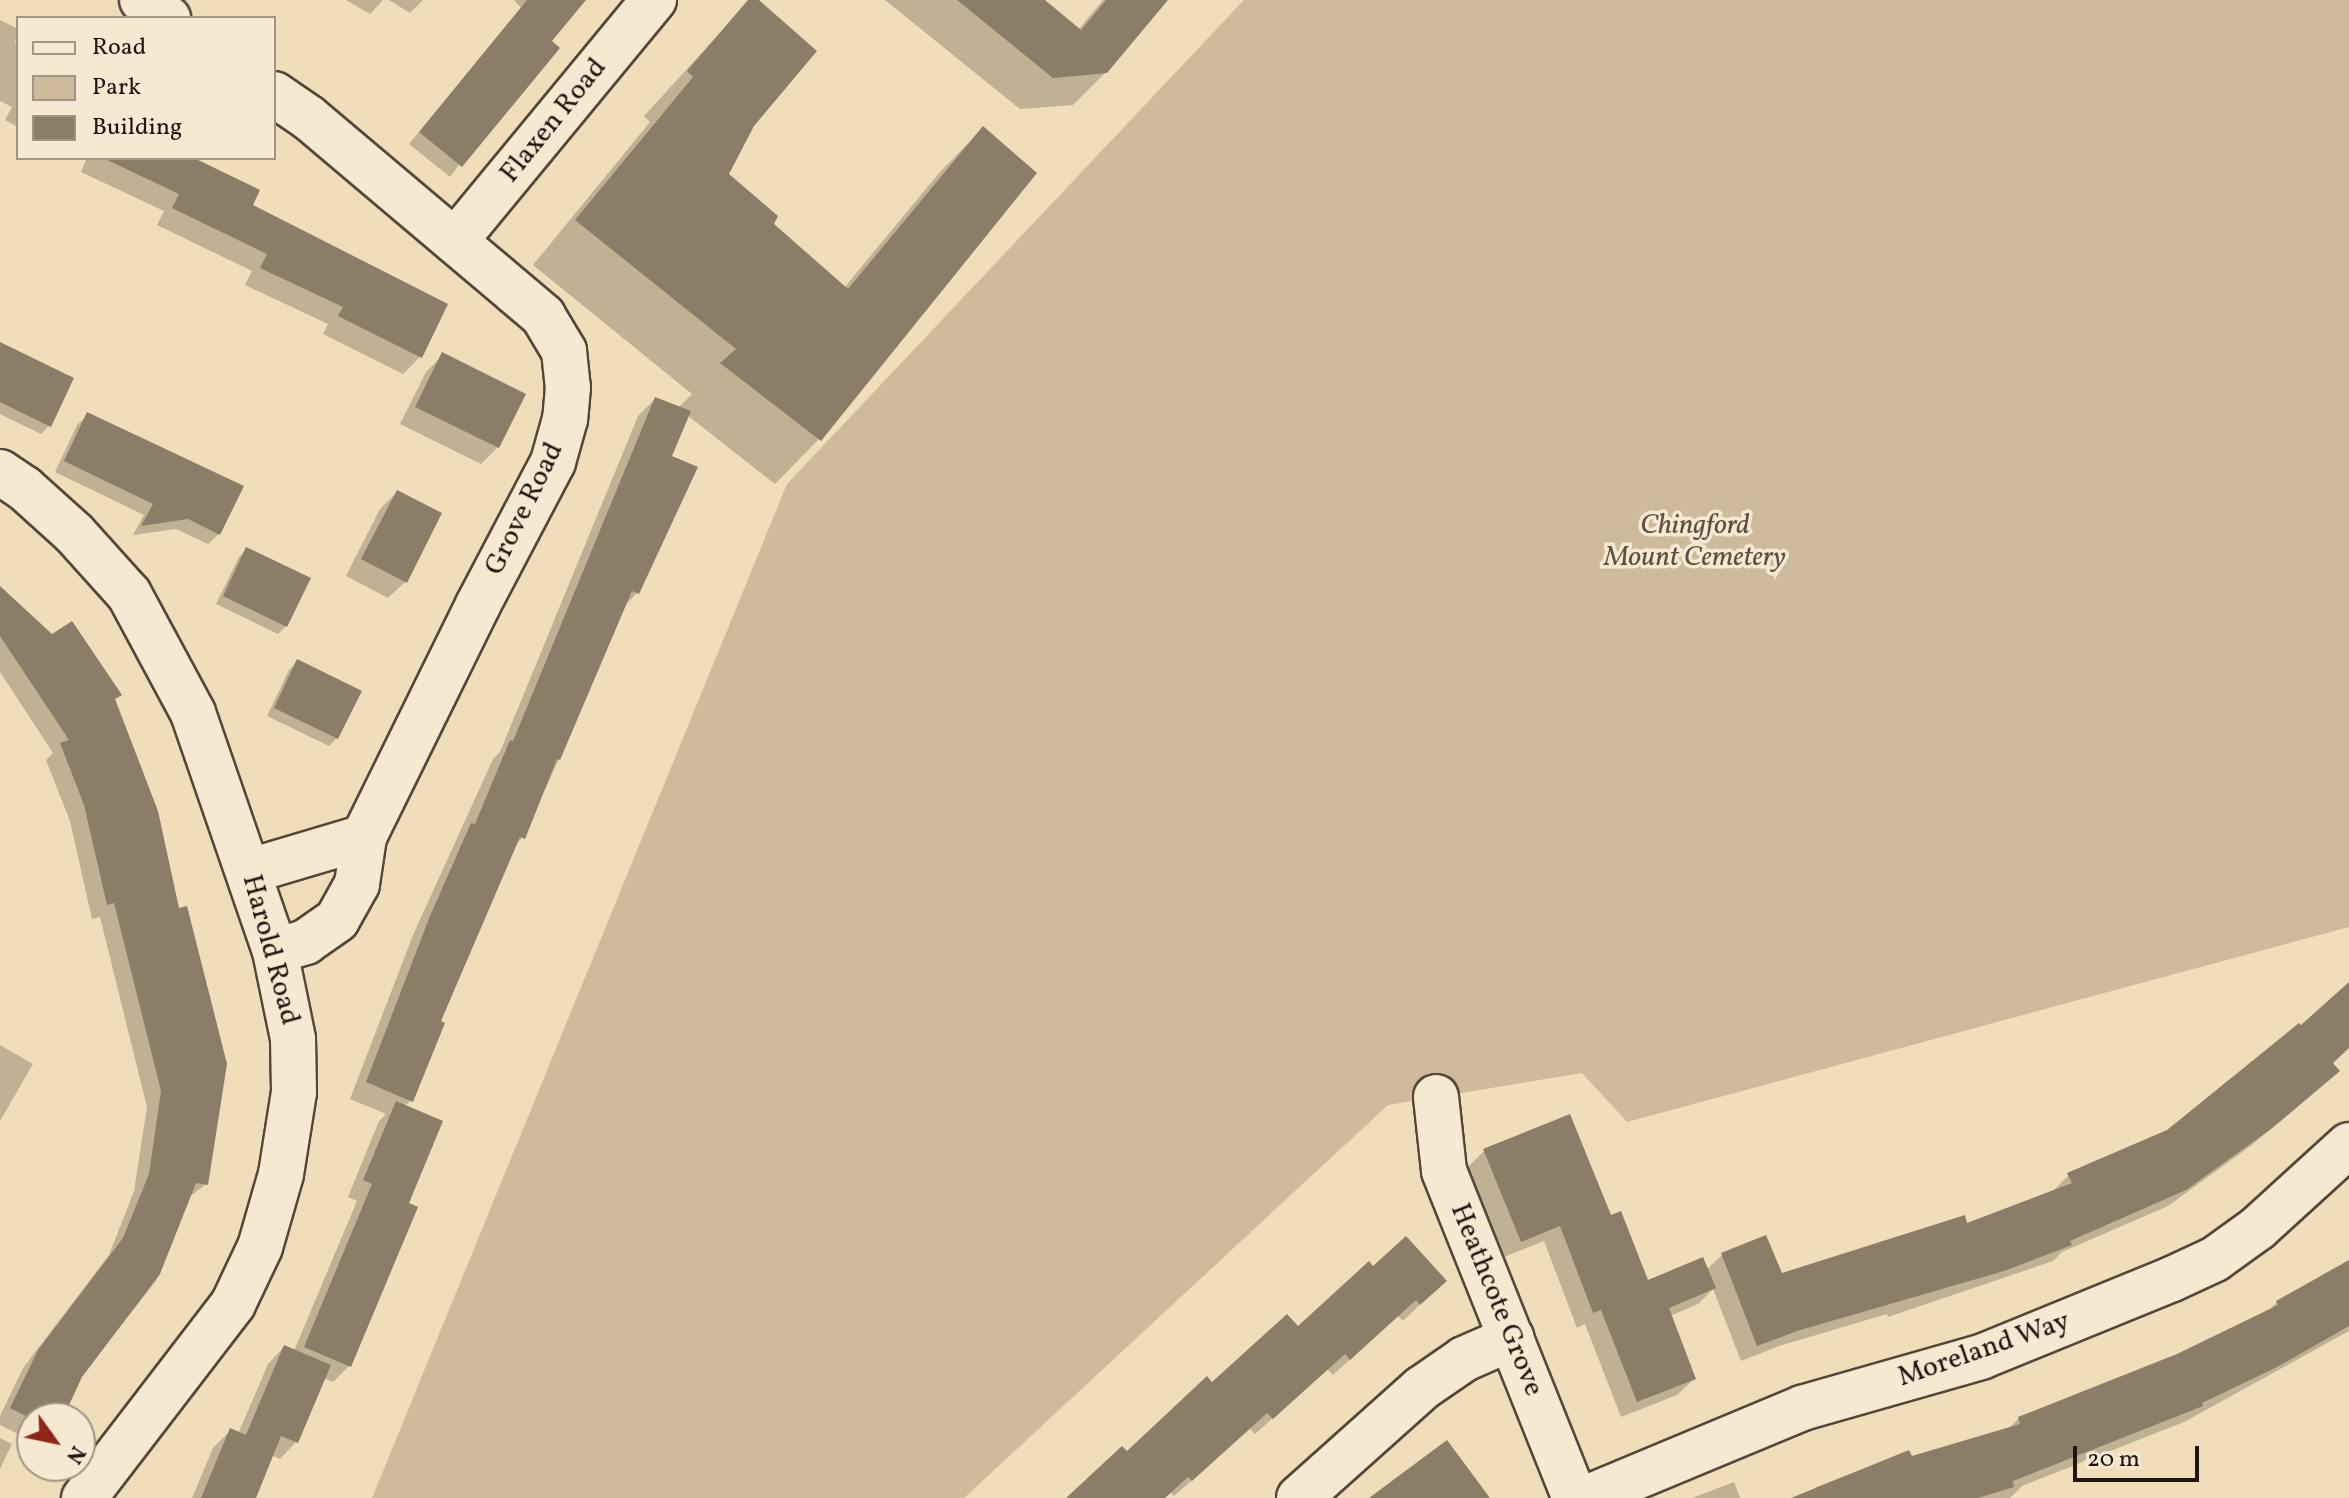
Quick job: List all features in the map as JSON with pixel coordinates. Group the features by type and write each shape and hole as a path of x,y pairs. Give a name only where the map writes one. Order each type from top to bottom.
{"street":[{"path":"142,0 165,16"},
{"name":"Flaxen Road","path":"455,241 654,0"},
{"name":"Grove Road","path":"275,951 306,942 337,920 357,884 364,837 478,605 553,462 565,419 568,387 564,351 543,316 309,118 276,95"},
{"name":"Harold Road","path":"0,472 24,488 74,533 129,594 193,713 250,871 275,951 293,1039 294,1092 281,1174 260,1247 233,1304 84,1498"},
{"path":"250,871 364,837"},
{"name":"Heathcote Grove","path":"1436,1097 1444,1171 1575,1498"},
{"name":"Moreland Way","path":"1586,1498 1802,1408 1981,1357 2172,1279 2215,1259 2258,1228 2349,1145"},
{"path":"1299,1498 1422,1388 1464,1359 1512,1338"}],"green space":[{"name":"Chingford Mount Cemetery","path":"1244,0 2349,0 2349,927 1627,1122 1582,1073 1388,1105 964,1498 372,1498 787,484"}],"building":[{"path":"527,0 586,0 552,41 560,48 462,167 419,132"},
{"path":"748,0 759,0 817,51 754,126 729,174 778,216 774,224 848,289 983,126 1037,173 821,441 720,363 736,349 575,220 693,77 687,71"},
{"path":"957,0 1045,0 1081,30 1106,0 1168,0 1107,73 1053,78"},
{"path":"107,160 198,160 260,190 253,205 448,304 422,358 338,316 343,307 260,268 267,254 172,208 179,194"},
{"path":"0,342 74,378 51,427 0,402"},
{"path":"442,352 526,394 499,448 415,407"},
{"path":"655,397 691,411 672,456 698,467 639,594 632,591 525,839 520,837 441,1021 445,1023 413,1102 366,1082 430,916 471,823 475,824 510,740 513,741"},
{"path":"87,412 244,486 220,535 188,519 141,526 153,504 64,461"},
{"path":"397,490 442,513 407,583 361,559"},
{"path":"246,547 311,578 287,627 223,596"},
{"path":"0,586 52,634 72,621 122,695 115,699 158,811 179,908 187,906 227,1064 208,1185 196,1183 160,1274 82,1377 70,1402 16,1402 16,1411 10,1408 38,1350 123,1238 149,1174 161,1091 114,903 107,905 84,805 60,743 69,740 0,636"},
{"path":"297,659 362,691 338,739 274,708"},
{"path":"2349,982 2349,1048 2333,1063 2340,1071 2271,1129 2186,1190 2070,1241 2072,1245 2004,1271 1797,1331 1757,1346 1721,1253 1766,1235 1782,1273 1965,1215 1967,1223 2072,1183 2067,1173 2167,1130 2299,1023 2301,1025"},
{"path":"396,1101 443,1121 409,1203 418,1207 351,1367 304,1347 372,1184 363,1180"},
{"path":"1570,1114 1611,1215 1621,1211 1648,1280 1703,1257 1716,1288 1669,1308 1696,1379 1637,1402 1601,1310 1593,1313 1560,1226 1521,1242 1483,1149"},
{"path":"1406,1236 1447,1281 1420,1305 1416,1300 1350,1360 1345,1354 1273,1419 1267,1413 1192,1481 1188,1477 1165,1498 1066,1498 1122,1446 1127,1451 1207,1376 1212,1382 1287,1314 1298,1326 1369,1261 1373,1266"},
{"path":"2349,1260 2349,1326 2277,1367 2202,1403 2203,1406 2013,1481 2014,1487 1978,1498 1791,1498 1909,1450 1912,1456 2020,1424 2018,1417 2177,1354 2278,1305 2276,1301"},
{"path":"284,1345 331,1365 298,1443 281,1436 256,1498 201,1498 230,1428 246,1435"},
{"path":"1447,1440 1490,1498 1369,1498"}]}
